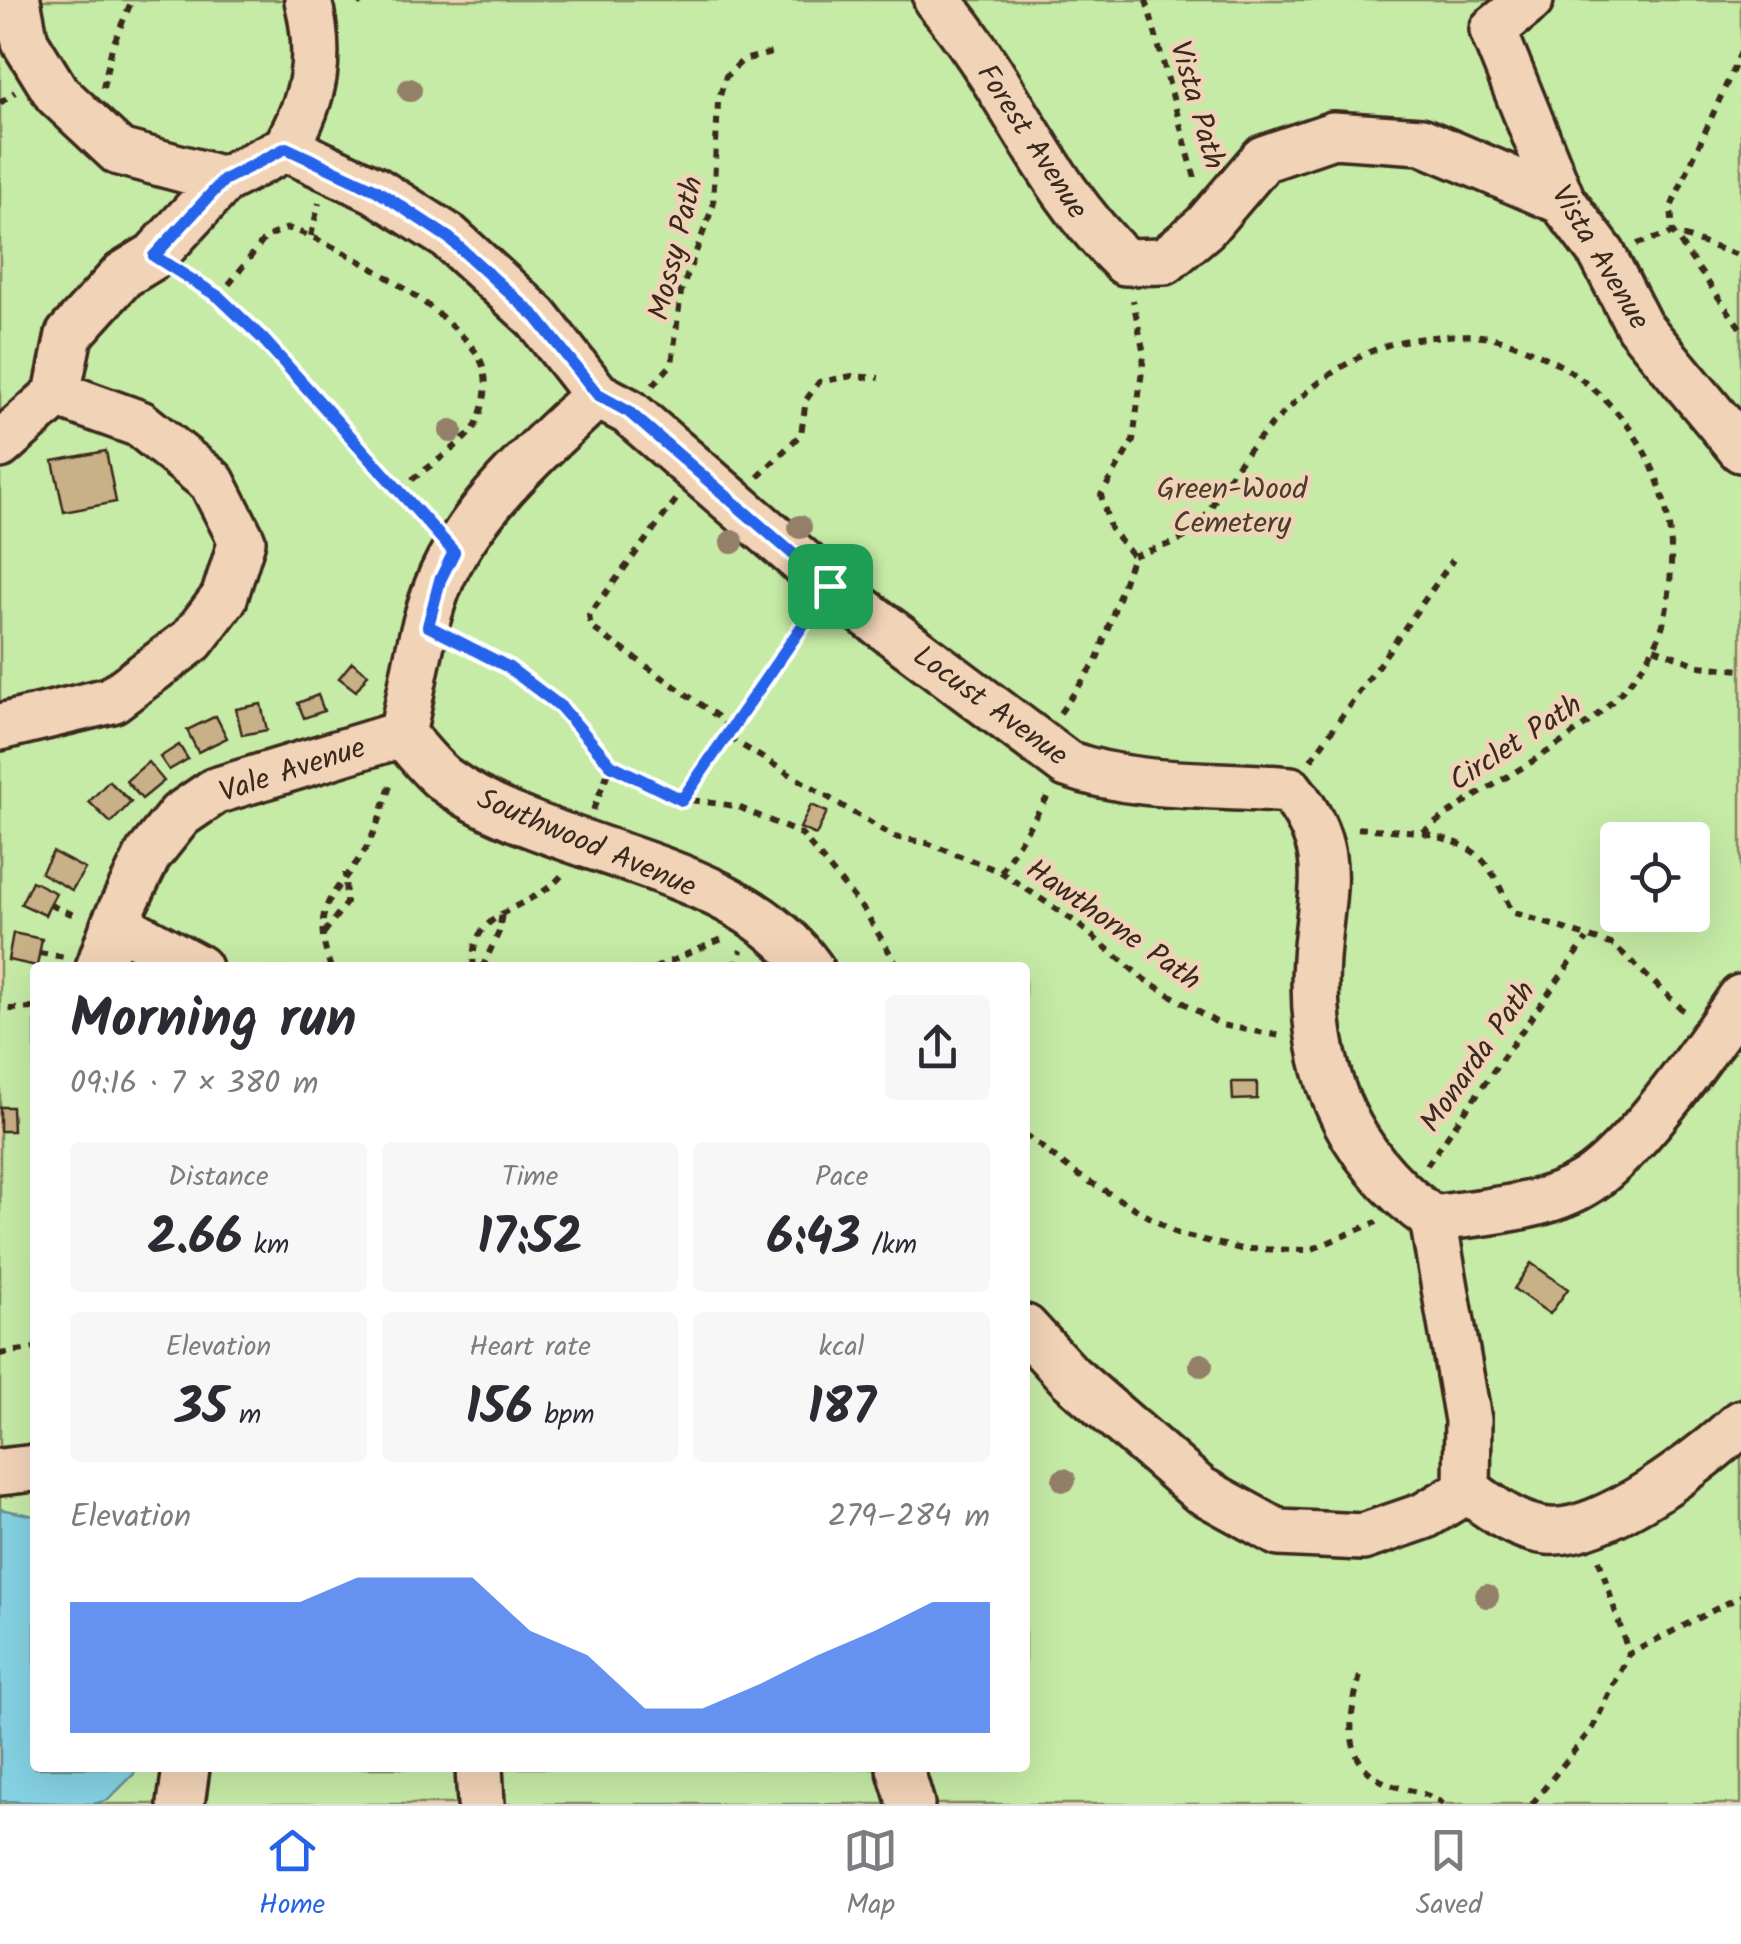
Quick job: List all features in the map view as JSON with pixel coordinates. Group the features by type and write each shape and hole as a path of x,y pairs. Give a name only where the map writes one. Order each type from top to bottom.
{"lane":[{"path":"17,0 25,42 56,94 119,152 224,180"},
{"path":"0,446 57,394 69,335 123,275 154,256 224,180 286,148 307,111 318,42 308,0"},
{"name":"Forest Avenue","path":"937,0 960,27 1038,157 1085,224 1126,262"},
{"name":"Vista Avenue","path":"1530,0 1493,30 1562,200 1602,254 1640,326 1741,449"},
{"path":"1126,262 1165,261 1209,222 1263,158 1333,135 1422,142 1562,200"},
{"name":"Locust Avenue","path":"286,148 376,190 449,238 536,317 613,404 698,471 830,586 1053,753 1102,776 1302,804"},
{"path":"0,727 112,700 192,640 224,598 242,541 212,482 140,424 57,394"},
{"path":"402,734 440,580 454,552 541,446 613,404"},
{"name":"Southwood Avenue","path":"402,734 442,778 500,810 754,914 792,943 806,962"},
{"name":"Vale Avenue","path":"83,962 96,919 180,815 215,791 402,734"},
{"path":"1302,804 1325,881 1316,959 1317,1042 1360,1150 1418,1209 1468,1420 1467,1490"},
{"path":"96,919 186,962"},
{"path":"1418,1209 1537,1202 1594,1177 1651,1116 1741,998"},
{"path":"1030,1333 1070,1377 1199,1488 1280,1533 1364,1538 1424,1516 1467,1490"},
{"path":"1467,1490 1506,1519 1550,1532 1588,1523 1646,1498 1741,1423"},
{"path":"0,1472 30,1469"},
{"path":"181,1804 185,1772"},
{"path":"478,1772 481,1804"},
{"path":"901,1772 912,1804"}],"path":[{"path":"80,116 103,88 112,46 132,0"},
{"name":"Vista Path","path":"1146,0 1167,89 1209,222"},
{"name":"Mossy Path","path":"613,404 672,364 682,292 712,206 718,102 726,76 743,60 776,52"},
{"path":"1741,52 1671,207 1673,233 1741,329"},
{"path":"219,297 266,237 288,228 360,263 430,309 477,353 488,385 474,430 399,490"},
{"path":"1602,254 1673,233 1741,256"},
{"path":"154,256 219,297 454,552"},
{"path":"1126,262 1144,354 1133,441 1101,495 1110,528 1133,556"},
{"name":"Circlet Path","path":"1133,556 1192,534 1231,473 1342,362 1403,342 1491,337 1558,365 1609,402 1651,457 1670,527 1672,575 1654,648 1621,696 1579,730 1466,800 1423,832"},
{"path":"732,503 801,434 806,400 820,382 852,376 879,378"},
{"name":"Hawthorne Path","path":"698,471 589,615 590,627 724,721 733,740 894,838 927,843 1001,872 1074,921 1145,980 1220,1025 1317,1042"},
{"name":"Hawthorne Path","path":"1001,872 1096,662 1133,556"},
{"path":"1453,560 1302,804 1374,832 1423,832 1459,841 1486,857 1512,912 1614,945 1714,1038"},
{"path":"682,800 830,586"},
{"path":"428,626 522,677 561,707 611,765 682,800 736,806 801,834 864,910 895,962"},
{"path":"1654,648 1700,666 1741,670"},
{"path":"330,962 323,934 331,892 363,852 390,785 402,734"},
{"path":"474,962 476,938 502,911 558,881 581,840"},
{"path":"323,934 340,917 346,904 345,873"},
{"path":"50,904 96,919"},
{"path":"485,962 499,932 502,911"},
{"path":"665,962 690,949 735,937"},
{"name":"Monarda Path","path":"1030,1138 1073,1172 1178,1234 1242,1249 1310,1250 1418,1209 1587,938"},
{"path":"39,953 83,962"},
{"path":"9,1009 30,1008"},
{"path":"0,1354 30,1349"},
{"path":"1588,1523 1629,1654"},
{"path":"1532,1804 1593,1727 1629,1654 1741,1596"},
{"path":"1360,1676 1349,1738 1362,1768 1391,1785 1426,1792 1442,1804"}],"green space":[{"name":"Green-Wood Cemetery","path":"0,0 1741,0 1741,1804 0,1804"}],"water":[{"path":"0,1509 30,1515 30,1772 134,1772 108,1800 93,1804 0,1801"}],"building":[{"path":"106,451 116,502 64,512 53,461"},
{"path":"352,662 368,674 356,691 339,678"},
{"path":"318,695 324,711 304,718 298,703"},
{"path":"261,704 267,730 242,735 236,709"},
{"path":"216,716 227,738 198,752 187,730"},
{"path":"179,745 188,759 169,770 160,757"},
{"path":"148,762 164,781 142,799 126,781"},
{"path":"109,781 131,802 111,823 89,802"},
{"path":"811,805 827,812 816,835 800,828"},
{"path":"53,852 85,869 72,890 41,873"},
{"path":"32,881 56,893 45,915 21,904"},
{"path":"13,933 42,939 38,962 30,965 8,960"},
{"path":"1232,1082 1257,1082 1257,1099 1233,1100"},
{"path":"0,1107 12,1107 13,1131 0,1131"},
{"path":"1531,1263 1568,1289 1550,1314 1514,1289"}],"route":[{"path":"286,148 376,190 449,238 536,317 598,395 629,412 830,586 682,800 611,765 561,707 508,667 428,626 440,580 454,552 263,339 219,297 154,256 224,180 286,148"}]}
